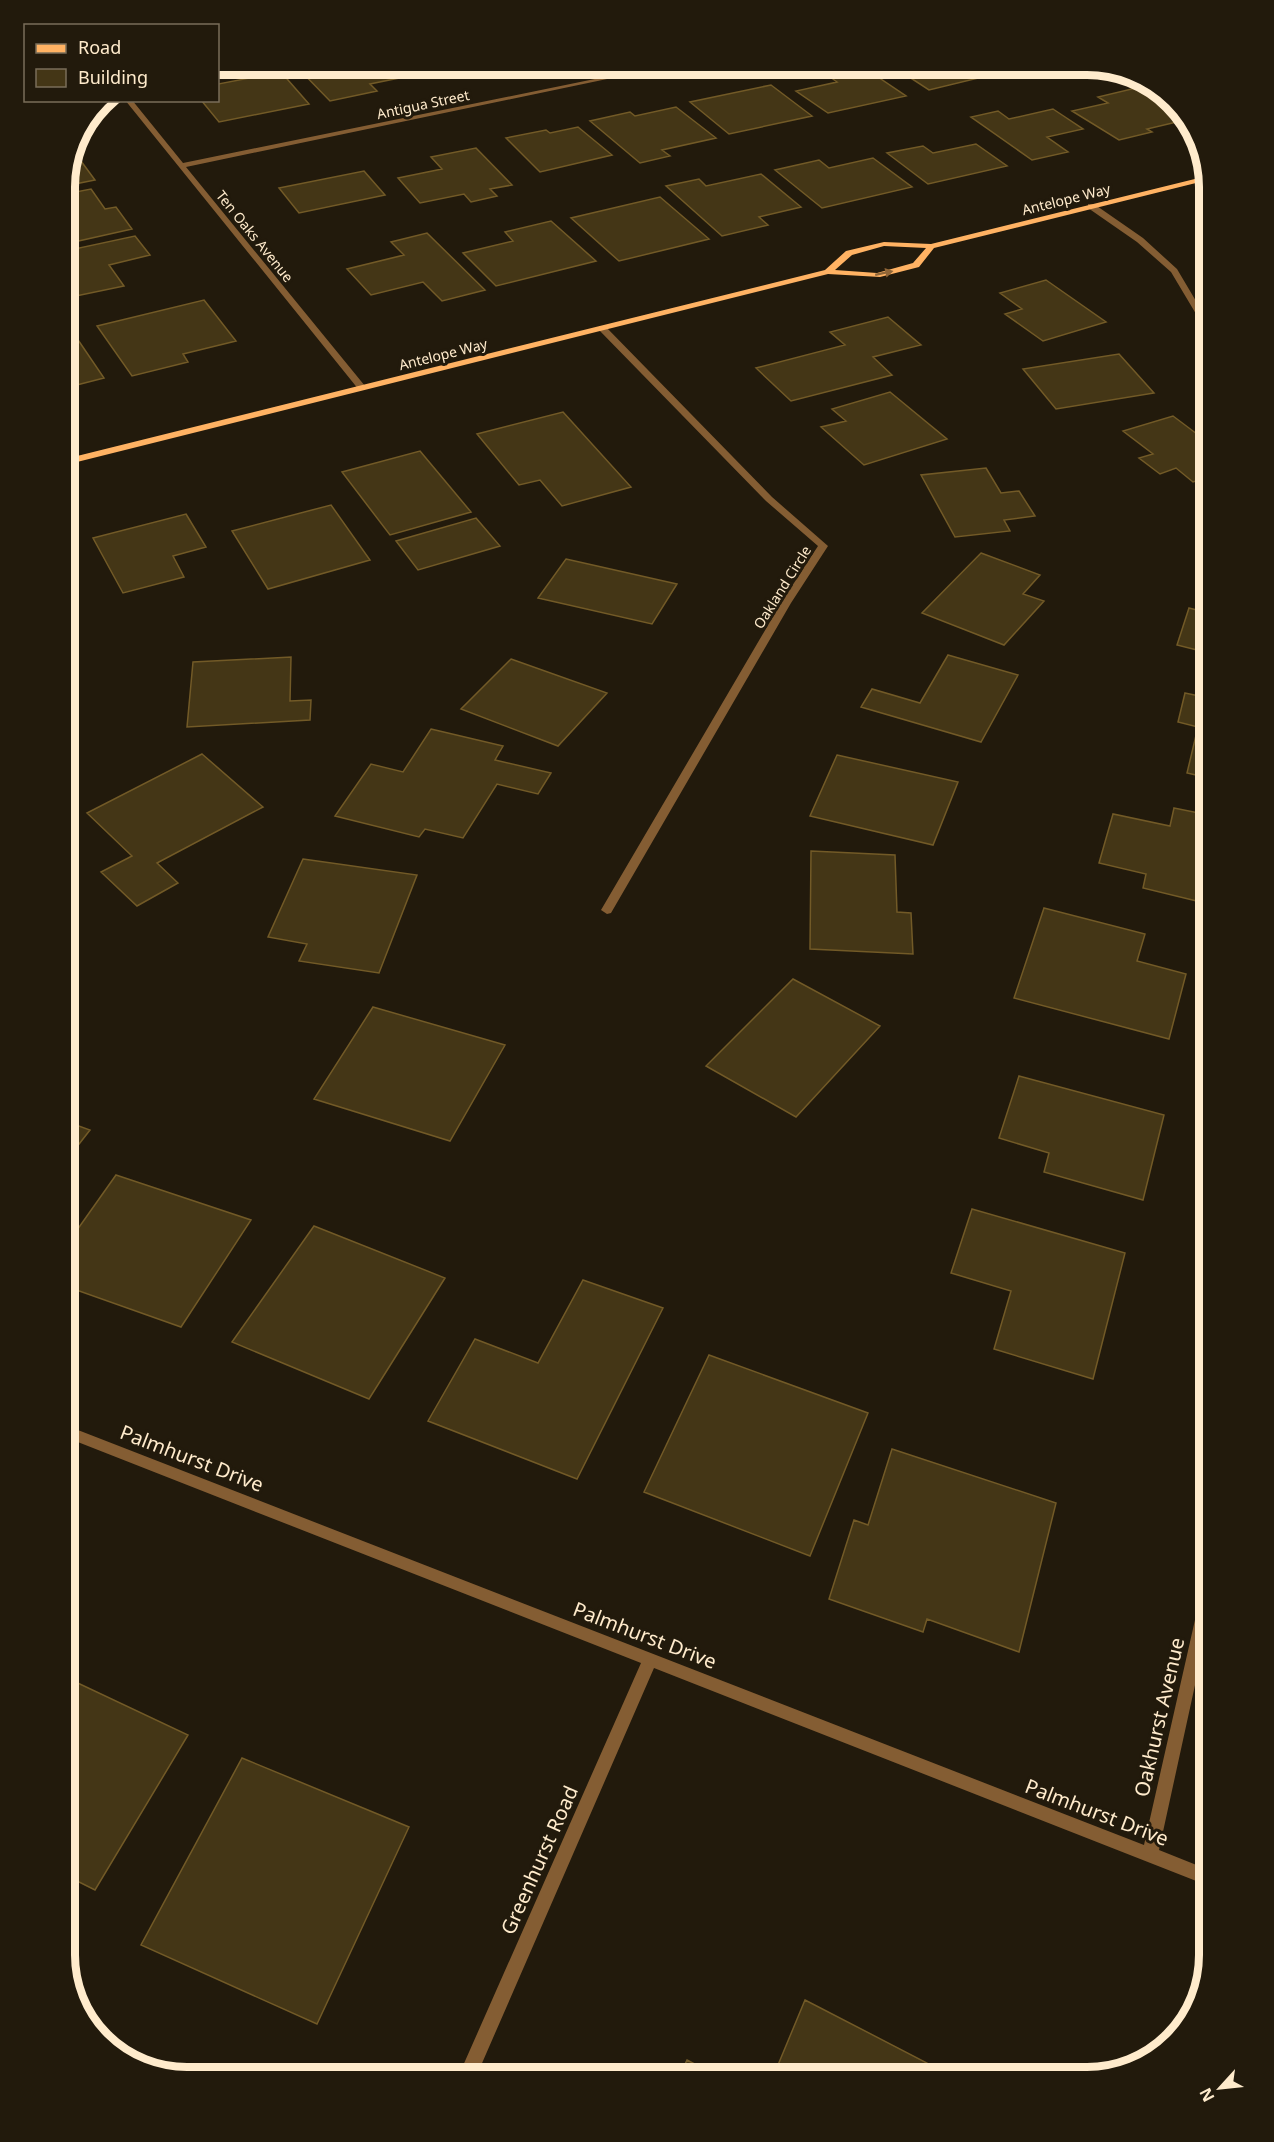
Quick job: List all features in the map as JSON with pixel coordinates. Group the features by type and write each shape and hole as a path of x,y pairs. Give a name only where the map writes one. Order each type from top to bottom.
{"street":[{"name":"Antigua Street","path":"180,166 622,75"},
{"name":"Ten Oaks Avenue","path":"130,102 362,388"},
{"name":"Antelope Way","path":"828,272 849,253 884,244 931,246 1199,180"},
{"path":"1091,206 1140,240 1174,271 1199,312"},
{"name":"Antelope Way","path":"75,460 828,272 877,275 916,265 931,246"},
{"name":"Oakland Circle","path":"602,328 769,499 823,546 786,603 607,910"},
{"name":"Palmhurst Drive","path":"75,1435 1199,1874"},
{"name":"Oakhurst Avenue","path":"1150,1855 1199,1634"},
{"name":"Greenhurst Road","path":"471,2067 650,1659"}],"building":[{"path":"265,75 284,75 309,104 219,122 203,102 219,102 219,84"},
{"path":"305,75 409,76 370,84 377,91 330,101"},
{"path":"827,75 875,75 906,96 828,113 796,91 837,82"},
{"path":"906,75 991,75 929,90"},
{"path":"771,85 812,116 729,134 690,102"},
{"path":"1137,88 1161,103 1178,122 1147,129 1152,132 1119,140 1072,111 1108,103 1098,97"},
{"path":"676,107 716,138 662,150 670,156 640,163 590,121 630,112 635,116"},
{"path":"1053,109 1083,129 1047,137 1068,152 1032,160 971,117 998,111 1009,119"},
{"path":"578,127 612,155 540,172 506,138 546,130 550,133"},
{"path":"976,144 1007,166 928,184 887,153 923,146 933,153"},
{"path":"476,148 512,185 490,189 497,196 471,202 464,194 420,203 398,178 442,169 431,157"},
{"path":"873,158 912,187 822,208 775,170 819,160 829,168"},
{"path":"78,161 81,161 95,180 75,184"},
{"path":"364,171 385,195 299,213 279,188"},
{"path":"761,174 801,207 759,217 768,225 722,236 666,186 699,179 706,186"},
{"path":"91,189 105,209 116,207 132,229 75,242 75,192"},
{"path":"660,197 709,239 619,261 571,218"},
{"path":"551,221 596,261 496,286 463,253 513,241 505,232"},
{"path":"427,233 485,290 442,301 423,282 371,295 347,269 404,255 391,242"},
{"path":"135,236 150,255 109,265 124,286 75,296 75,249"},
{"path":"1046,280 1106,322 1043,341 1005,314 1022,309 1000,293"},
{"path":"204,300 236,341 183,354 188,362 132,376 97,326"},
{"path":"888,317 921,345 873,357 892,375 791,401 756,368 845,345 830,332"},
{"path":"75,335 104,378 75,385"},
{"path":"1119,354 1154,393 1056,409 1023,369"},
{"path":"890,392 947,439 864,465 821,427 846,421 832,409"},
{"path":"563,412 631,487 562,506 540,480 519,485 477,434"},
{"path":"1173,416 1199,436 1199,480 1193,482 1176,468 1160,474 1139,458 1153,454 1123,431"},
{"path":"420,451 471,512 390,535 342,472"},
{"path":"986,468 1001,493 1019,491 1035,516 1004,520 1010,531 955,537 921,475"},
{"path":"331,505 370,560 268,589 232,531"},
{"path":"186,514 206,547 173,556 184,577 123,593 93,538"},
{"path":"476,518 500,546 418,570 396,541"},
{"path":"981,553 1040,575 1023,594 1044,601 1004,645 922,613"},
{"path":"566,559 677,584 652,624 538,598"},
{"path":"1189,608 1199,610 1199,650 1177,645"},
{"path":"948,655 1018,675 981,742 861,707 872,689 920,703"},
{"path":"291,657 290,701 311,700 310,720 187,727 193,662"},
{"path":"511,659 607,693 558,746 461,709"},
{"path":"1185,693 1199,696 1199,776 1187,773 1198,727 1178,722"},
{"path":"431,729 503,746 495,760 551,773 538,794 497,784 463,838 425,829 419,837 335,816 371,764 403,772"},
{"path":"202,754 263,807 157,863 178,883 137,906 101,872 132,856 87,813"},
{"path":"837,755 958,782 933,845 810,816"},
{"path":"1174,808 1199,813 1199,902 1143,888 1146,874 1099,863 1113,814 1170,826"},
{"path":"811,851 895,855 897,912 911,913 913,954 810,949"},
{"path":"303,859 417,875 379,973 299,961 307,944 268,937"},
{"path":"1044,908 1145,934 1137,961 1186,974 1169,1039 1014,998"},
{"path":"793,979 880,1026 796,1117 706,1066"},
{"path":"373,1007 505,1045 450,1141 314,1099"},
{"path":"1019,1076 1164,1115 1143,1200 1044,1172 1049,1153 999,1138"},
{"path":"75,1125 90,1130 75,1149"},
{"path":"116,1175 251,1220 181,1327 75,1290 75,1233"},
{"path":"972,1209 1125,1253 1093,1379 994,1349 1011,1291 951,1273"},
{"path":"314,1226 445,1278 369,1399 232,1342"},
{"path":"583,1280 663,1308 577,1479 428,1421 475,1339 538,1363"},
{"path":"709,1355 868,1413 810,1556 644,1492"},
{"path":"892,1449 1056,1503 1019,1652 927,1619 923,1632 829,1599 854,1520 868,1525"},
{"path":"75,1682 188,1735 95,1890 75,1880"},
{"path":"242,1758 409,1827 317,2024 141,1945"},
{"path":"805,2000 927,2063 926,2067 777,2067"},
{"path":"687,2060 700,2067 684,2067"}]}
